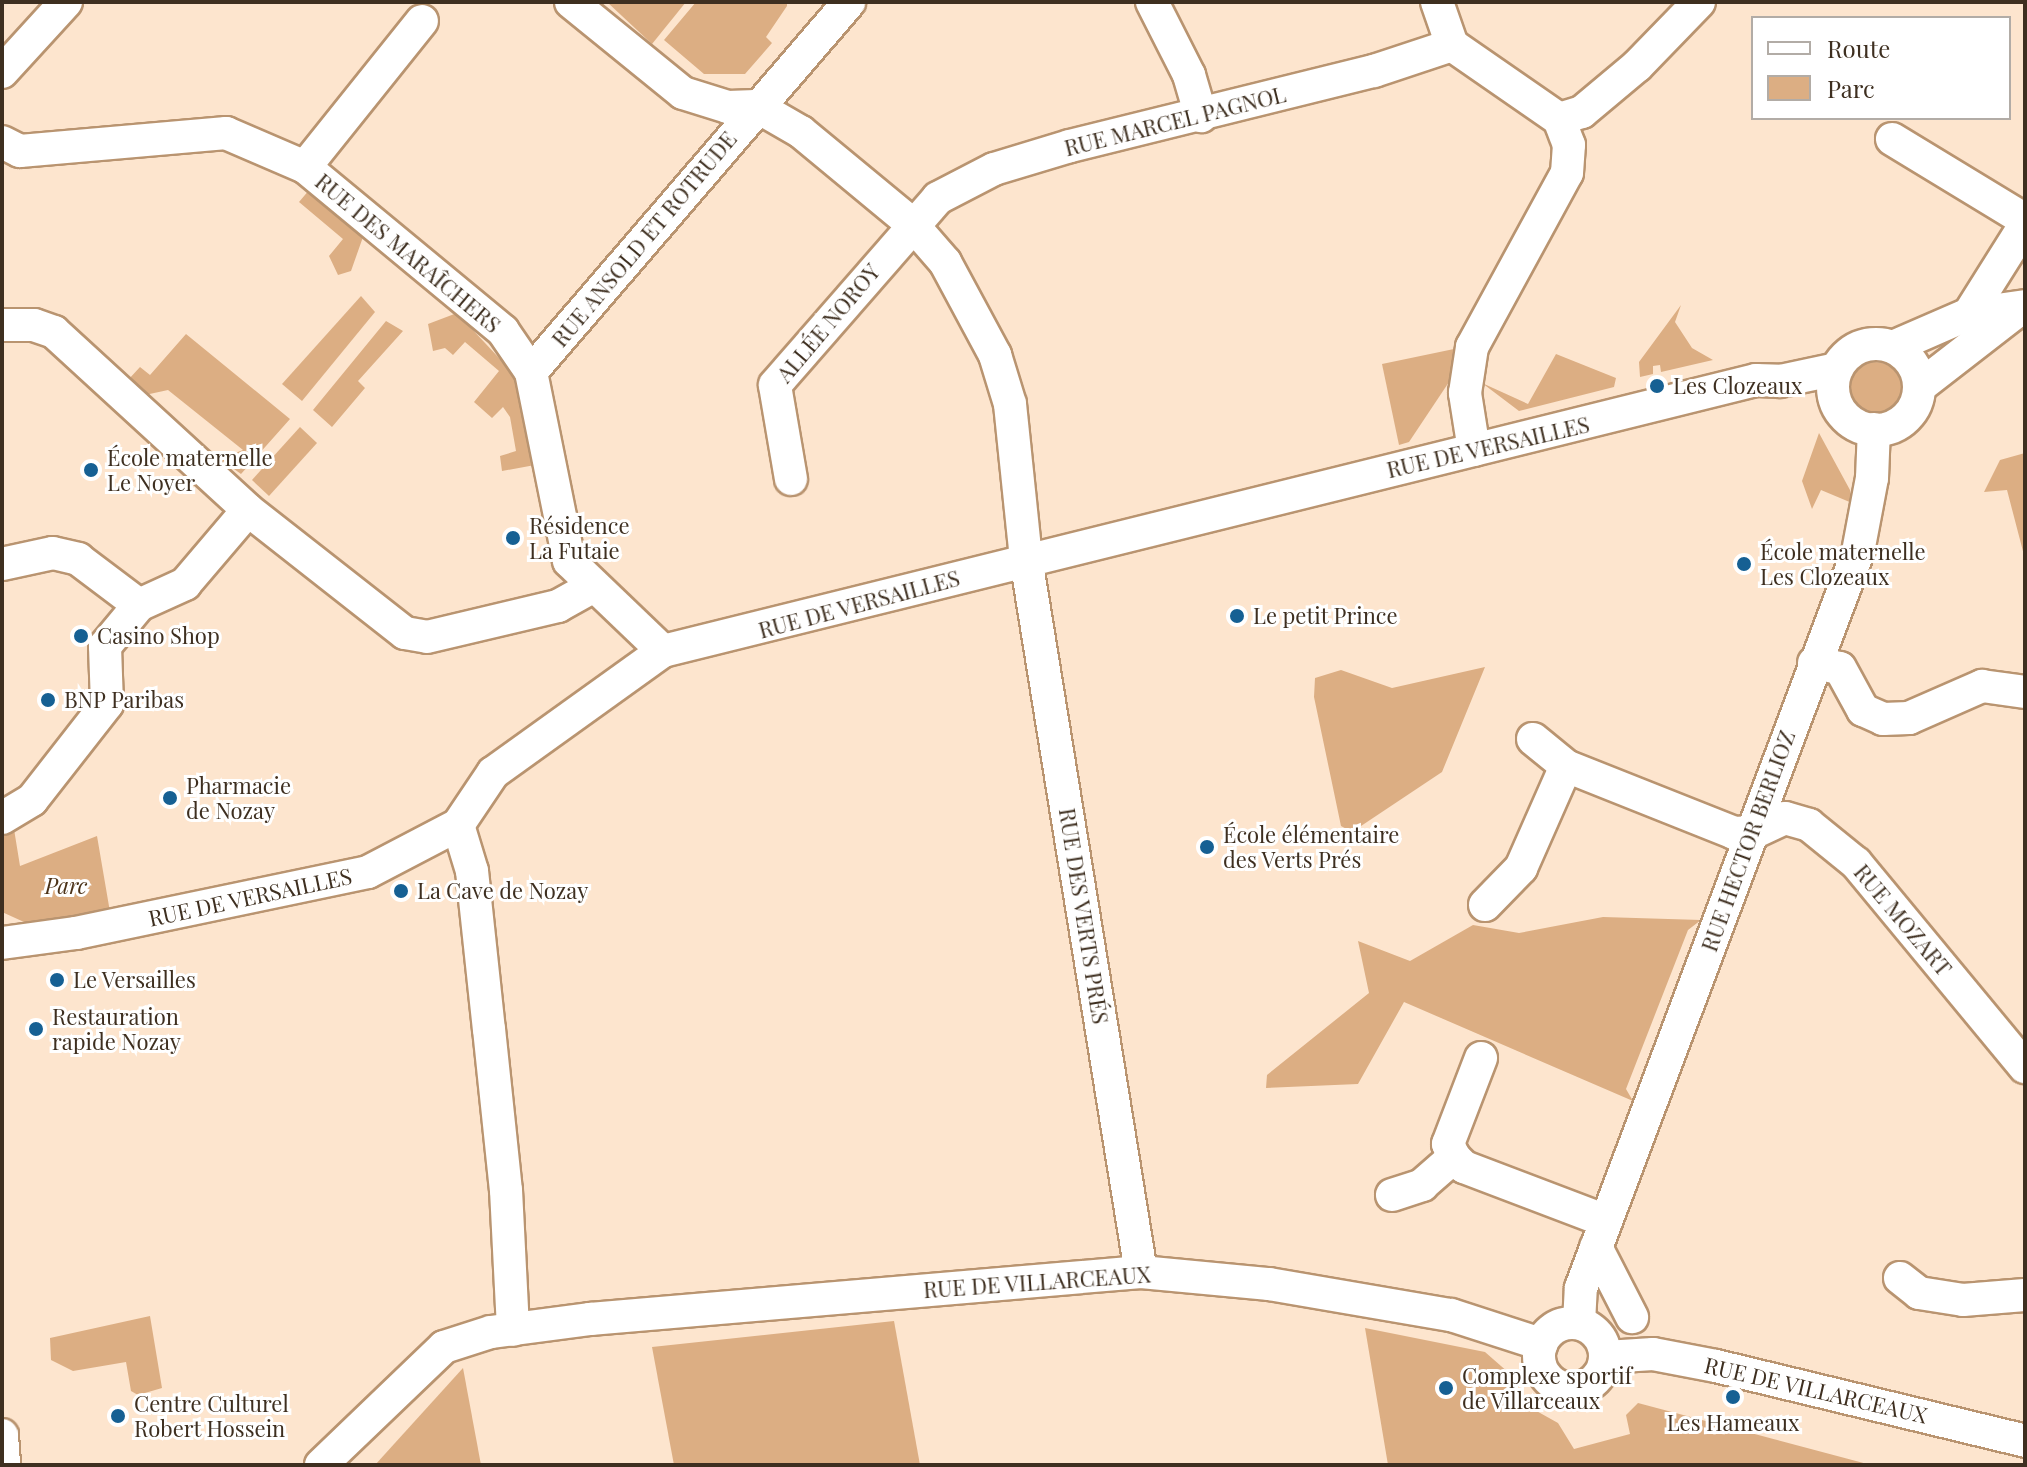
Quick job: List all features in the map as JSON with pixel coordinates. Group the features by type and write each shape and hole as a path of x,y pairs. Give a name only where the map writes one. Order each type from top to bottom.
{"street":[{"path":"2,72 66,2"},
{"path":"571,2 683,93 728,107 756,106"},
{"name":"RUE ANSOLD ET ROTRUDE","path":"531,372 756,106 849,2"},
{"path":"1152,2 1189,75 1201,116"},
{"path":"1437,2 1452,45 1559,119 1569,145 1567,173 1472,347 1465,393 1474,450"},
{"path":"1559,119 1582,112 1627,75 1699,2"},
{"path":"305,167 422,21"},
{"name":"RUE MARCEL PAGNOL","path":"911,223 938,198 994,169 1374,71 1452,45"},
{"name":"RUE DES VERTS PRÉS","path":"756,106 801,132 911,223 945,262 995,355 1010,404 1026,559 1141,1272"},
{"name":"RUE DES MARAÎCHERS","path":"2,142 20,151 226,133 305,167 503,331 531,372 569,561 592,587 663,651"},
{"path":"1892,139 2024,231 1969,314"},
{"name":"ALLÉE NOROY","path":"791,479 775,385 911,223"},
{"path":"1841,412 1833,391 1837,369 1854,350 1893,347 1969,314 2025,306"},
{"path":"1780,381 1841,412 1855,424 1874,429 1905,418 1919,387 1967,345 2025,306"},
{"path":"2,325 34,325 54,332 246,507 405,633 427,637 558,606 592,587"},
{"path":"1893,347 1912,363 1919,387"},
{"name":"RUE DE VERSAILLES","path":"2,943 76,933 349,877 458,825 493,773 663,651 1756,380 1780,381 1837,369"},
{"name":"RUE HECTOR BERLIOZ","path":"1579,1323 1581,1288 1858,552 1872,478 1874,429"},
{"path":"2,818 32,800 107,704 105,646 139,605 185,584 246,507"},
{"path":"2,564 53,553 78,559 139,605"},
{"path":"1814,663 1840,668 1863,710 1883,719 1909,718 1982,686 2025,692"},
{"path":"1533,739 1566,766 1734,833 1755,832"},
{"path":"1485,905 1521,868 1566,766"},
{"name":"RUE MOZART","path":"1755,832 1785,818 1809,825 1856,863 2025,1067"},
{"path":"458,825 472,871 506,1190 513,1330"},
{"path":"1481,1058 1448,1144 1454,1157 1464,1167 1601,1234 1632,1317"},
{"path":"1392,1195 1422,1185 1454,1157"},
{"name":"RUE DE VILLARCEAUX","path":"325,1464 444,1347 513,1330 574,1321 1141,1272 1269,1284 1451,1315 1541,1344"},
{"path":"1900,1278 1919,1293 1963,1300 2025,1295"},
{"name":"RUE DE VILLARCEAUX","path":"511,1286 528,1301 574,1321"},
{"path":"1579,1323 1595,1332 1606,1357 1591,1383 1561,1387 1545,1374 1541,1344 1560,1325 1579,1323"},
{"name":"RUE DE VILLARCEAUX","path":"1606,1357 1653,1354 1704,1364 2025,1441"},
{"path":"2,1435 4,1465"}],"green space":[{"path":"607,2 686,2 652,44"},
{"path":"696,2 787,2 787,6 766,37 772,43 745,74 704,74 664,40"},
{"path":"310,189 363,237 351,271 338,275 329,256 343,239 299,202"},
{"path":"361,296 375,312 302,401 282,384"},
{"path":"1681,305 1675,322 1692,348 1713,360 1661,372 1660,365 1653,366 1653,374 1640,377 1639,362"},
{"path":"457,313 514,374 535,465 502,471 500,456 516,451 510,417 503,407 492,418 474,402 499,371 465,342 453,355 445,348 433,351 428,324"},
{"path":"386,321 403,331 358,381 365,388 332,427 313,410"},
{"path":"186,334 290,419 241,474 220,459 243,450 168,390 145,395 128,380 140,367 150,375"},
{"path":"1454,349 1451,379 1409,442 1399,445 1382,364"},
{"path":"1556,354 1616,378 1614,387 1519,411 1482,383 1528,404"},
{"path":"1875,362 1894,370 1902,389 1894,408 1875,416 1856,408 1848,389 1856,370"},
{"path":"300,427 317,443 269,496 252,480"},
{"path":"1819,433 1850,490 1852,503 1821,490 1812,509 1802,481"},
{"path":"2025,453 2025,559 2007,490 1984,492 2000,460"},
{"path":"1485,667 1442,772 1352,832 1341,826 1314,697 1315,678 1341,670 1392,688"},
{"name":"Parc","path":"14,829 20,866 97,836 110,912 72,922 24,922 2,912 2,834"},
{"path":"1603,917 1701,920 1688,930 1626,1089 1633,1101 1404,1002 1358,1084 1266,1088 1267,1075 1369,993 1358,941 1410,961 1473,925 1519,933"},
{"path":"150,1316 162,1388 138,1395 131,1391 126,1362 73,1371 51,1360 50,1338"},
{"path":"894,1321 920,1465 674,1465 652,1347"},
{"name":"Complexe sportif de Villarceaux","path":"1365,1328 1485,1352 1509,1373 1524,1404 1558,1423 1574,1449 1630,1434 1626,1415 1638,1403 1871,1465 1388,1465"},
{"path":"463,1368 481,1465 375,1465"}],"place":[{"name":"Les Clozeaux","path":"1657,386"},
{"name":"École maternelle Le Noyer","path":"91,470"},
{"name":"Résidence La Futaie","path":"513,538"},
{"name":"École maternelle Les Clozeaux","path":"1744,564"},
{"name":"Le petit Prince","path":"1237,616"},
{"name":"Casino Shop","path":"81,636"},
{"name":"BNP Paribas","path":"48,700"},
{"name":"Pharmacie de Nozay","path":"170,798"},
{"name":"École élémentaire des Verts Prés","path":"1207,847"},
{"name":"La Cave de Nozay","path":"401,891"},
{"name":"Le Versailles","path":"57,980"},
{"name":"Restauration rapide Nozay","path":"36,1029"},
{"name":"Complexe sportif de Villarceaux","path":"1446,1388"},
{"name":"Les Hameaux","path":"1733,1397"},
{"name":"Centre Culturel Robert Hossein","path":"118,1416"}]}
